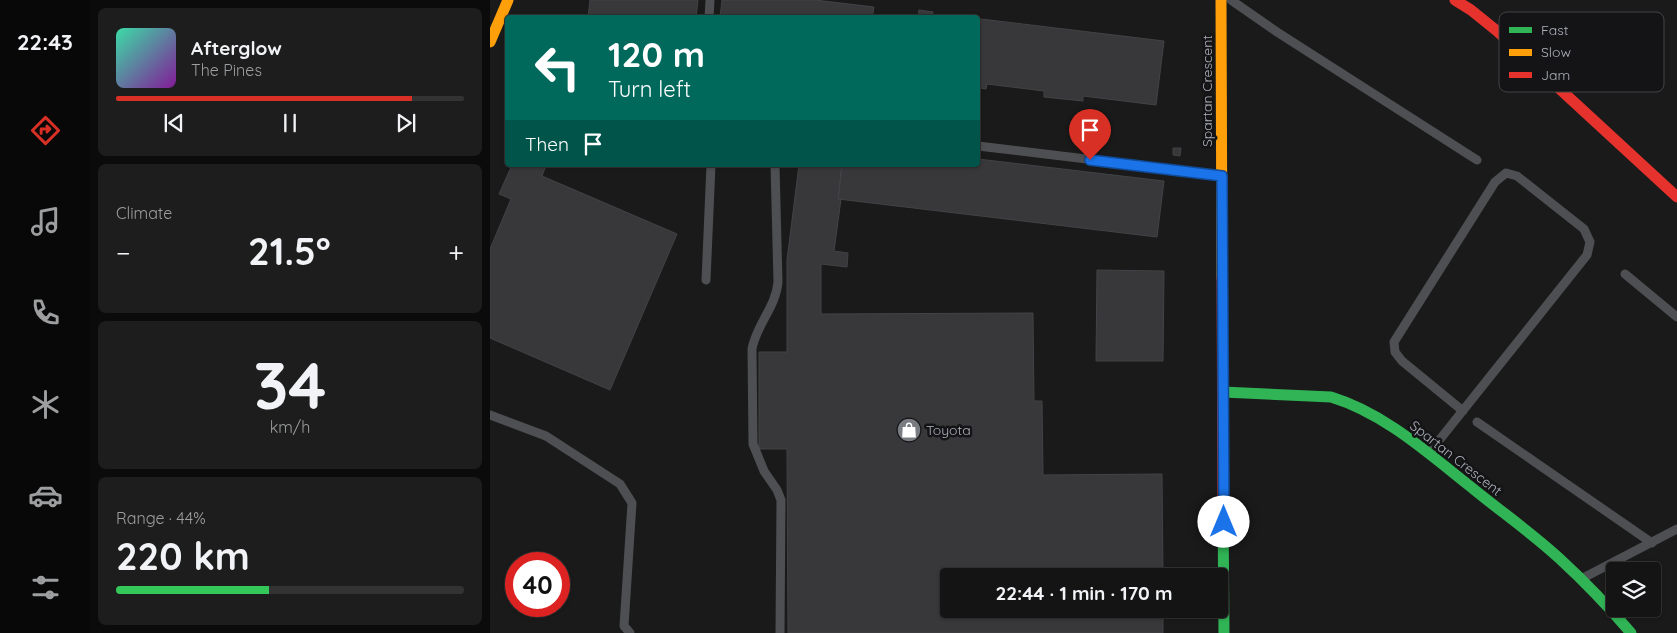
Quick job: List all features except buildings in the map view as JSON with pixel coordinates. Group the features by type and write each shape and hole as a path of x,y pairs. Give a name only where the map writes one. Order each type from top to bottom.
{"street":[{"path":"490,42 508,0"},
{"name":"Spartan Crescent","path":"1221,0 1224,633"},
{"path":"1456,0 1499,34"},
{"path":"1562,92 1677,197"},
{"name":"Spartan Crescent","path":"1223,392 1331,397 1344,400 1378,418 1429,454 1559,558 1631,633"}],"lane":[{"path":"709,15 710,0"},
{"path":"1231,0 1285,38 1477,160"},
{"path":"980,146 1222,176"},
{"path":"706,280 711,167"},
{"path":"775,167 777,293 754,338 752,349 752,416 753,444 764,471 777,490 781,500 780,633"},
{"path":"1429,454 1587,255 1590,242 1584,229 1518,176 1506,173 1495,182 1394,342 1395,352 1402,361 1463,411"},
{"path":"1625,274 1677,317"},
{"path":"490,415 546,436 620,484 632,503 624,626 630,633"},
{"path":"1477,422 1652,543"},
{"path":"1581,580 1677,529"}],"traffic: fast":[{"path":"1223,392 1331,397 1369,413 1405,435 1549,549 1588,586 1631,633"},
{"path":"1223,505 1224,633"}],"traffic: slow":[{"path":"490,42 508,0"},
{"path":"1221,0 1222,278"}],"traffic: jam":[{"path":"1455,0 1471,10 1499,33"},
{"path":"1563,92 1677,197"},
{"path":"1222,278 1223,505"}],"place":[{"name":"Toyota","path":"909,430"}],"route":[{"path":"1090,160 1222,176 1224,522"}]}
